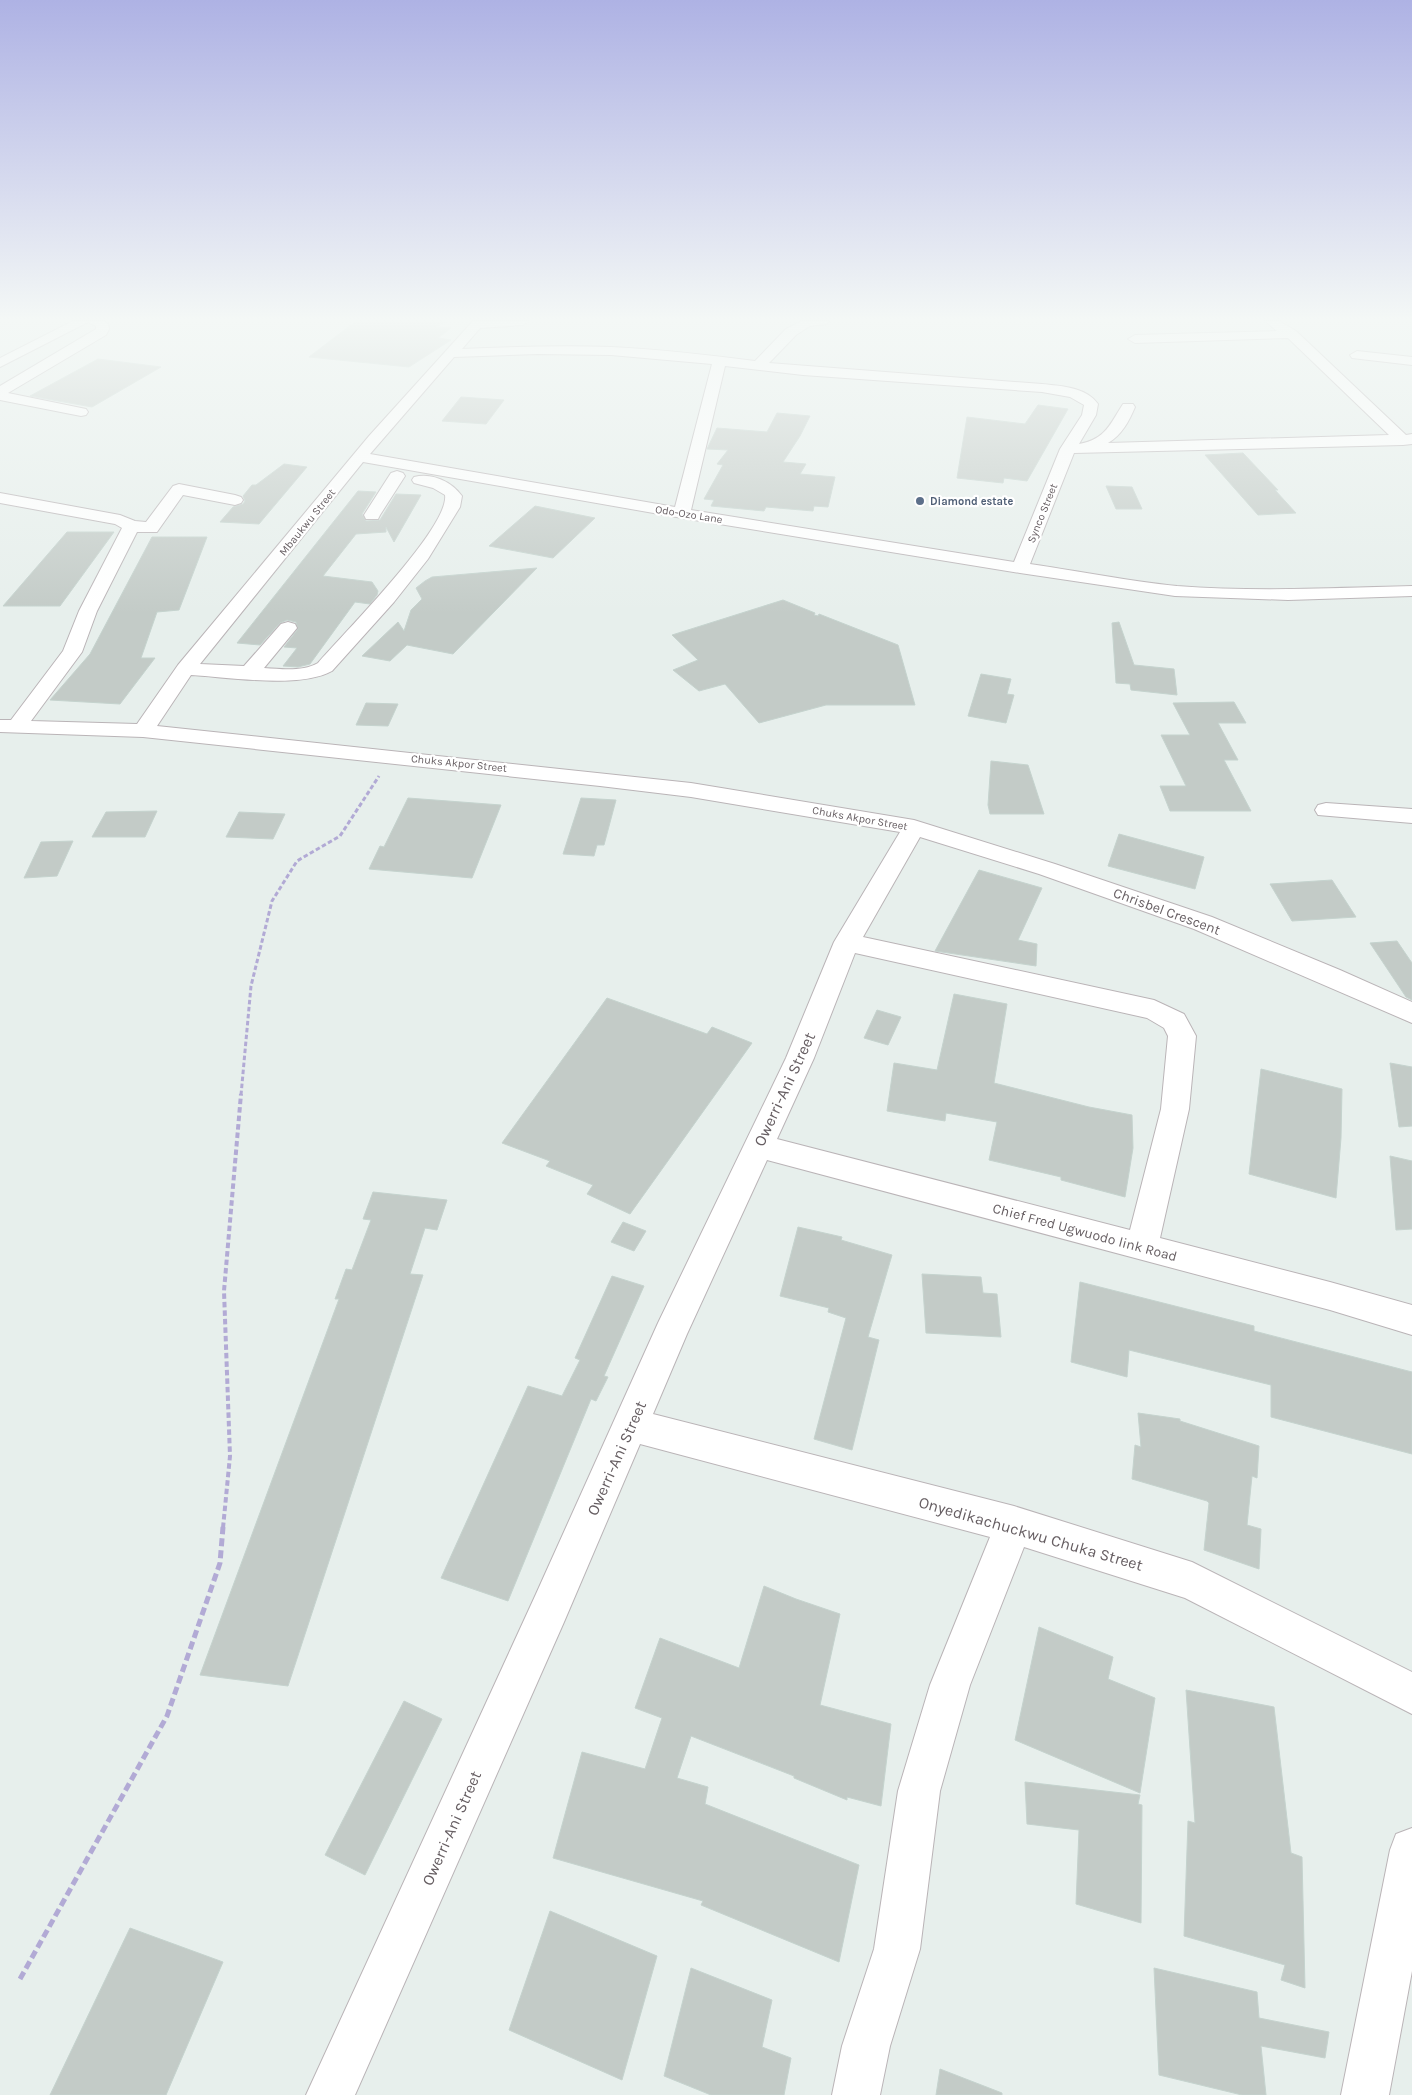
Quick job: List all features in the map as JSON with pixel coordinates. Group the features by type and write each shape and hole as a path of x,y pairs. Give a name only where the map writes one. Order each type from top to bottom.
{"street":[{"name":"Mbaukwu Street","path":"143,731 185,670 354,463 393,419"},
{"path":"682,513 705,419"},
{"name":"Synco Street","path":"1020,568 1068,448 1087,419"},
{"path":"1086,447 1108,439 1115,432 1122,419"},
{"path":"1384,419 1407,440"},
{"path":"1068,448 1407,440"},
{"path":"185,670 303,674 316,672 325,667 388,598 422,555 452,507 454,496 447,487 434,482 398,476 354,463"},
{"name":"Odo-Ozo Lane","path":"354,463 682,513 1020,568 1175,590 1221,594 1288,596 1412,591"},
{"path":"372,515 398,476"},
{"path":"0,515 8,501 103,516 131,526 151,528 179,489 235,500"},
{"path":"9,726 72,652 88,611 131,526"},
{"path":"249,673 288,628"},
{"name":"Chuks Akpor Street","path":"9,726 143,731 392,756 691,790 914,828"},
{"path":"1326,810 1412,816"},
{"name":"Owerri-Ani Street","path":"330,2095 550,1608 630,1425 800,1058 848,942 914,828"},
{"name":"Chrisbel Crescent","path":"914,828 1047,868 1203,923 1331,976 1412,1013"},
{"path":"848,942 1154,1010 1174,1021 1182,1036 1175,1109 1142,1246"},
{"name":"Chief Fred Ugwuodo link Road","path":"758,1146 1142,1246 1412,1320"},
{"name":"Onyedikachuckwu Chuka Street","path":"630,1425 1014,1525 1192,1581 1412,1694"},
{"path":"856,2095 866,2046 897,1949 919,1791 950,1685 1014,1525"},
{"path":"1365,2095 1412,1850"}],"path":[{"path":"20,1979 167,1716 220,1563 230,1456 224,1291 250,986 272,901 297,861 340,836 392,756"}],"building":[{"path":"444,419 490,419 486,424 442,421"},
{"path":"774,419 809,419 783,462 806,464 800,474 835,477 828,507 814,506 813,511 766,507 764,511 711,506 714,500 704,499 723,465 717,464 728,450 707,449 717,428 767,432"},
{"path":"967,419 1025,424 1029,419 1062,419 1027,481 1004,478 1003,483 957,478"},
{"path":"1243,453 1278,490 1275,490 1296,513 1258,515 1205,455"},
{"path":"284,464 307,467 259,524 220,522 233,507 243,504 245,501 243,496 252,485 256,485"},
{"path":"1106,486 1132,487 1142,509 1116,509"},
{"path":"358,491 376,492 362,514 366,521 380,520 396,494 421,495 394,542 386,527 386,532 356,534 323,576 372,582 378,591 370,604 355,602 310,664 298,667 283,666 297,648 284,647 298,629 296,622 287,620 280,623 260,645 237,643"},
{"path":"535,506 595,518 553,558 489,546"},
{"path":"67,532 114,532 60,606 3,606"},
{"path":"152,537 207,537 179,610 157,612 141,658 155,658 120,704 50,700 90,654"},
{"path":"537,568 453,654 407,645 390,661 362,656 398,622 404,631 411,610 422,599 416,588 432,577"},
{"path":"783,600 815,613 814,615 818,616 819,614 898,645 915,705 826,705 759,723 725,684 699,691 673,670 698,660 672,635"},
{"path":"1119,622 1134,665 1174,669 1177,695 1131,690 1130,684 1116,683 1112,623"},
{"path":"981,674 1011,679 1007,694 1014,695 1006,723 968,716"},
{"path":"1234,702 1246,723 1218,723 1238,760 1224,760 1251,811 1170,811 1160,786 1186,786 1161,735 1190,735 1173,703"},
{"path":"366,703 398,704 388,726 356,725"},
{"path":"991,761 1028,765 1044,814 990,814 988,805"},
{"path":"408,798 501,805 472,878 369,869 380,846 384,847"},
{"path":"581,798 616,800 604,845 597,845 594,856 563,854"},
{"path":"157,811 145,837 92,837 106,812"},
{"path":"239,812 285,814 273,839 226,837"},
{"path":"1119,834 1204,857 1195,889 1108,866"},
{"path":"73,841 57,876 24,878 41,842"},
{"path":"979,870 1042,888 1018,940 1037,944 1036,966 935,951"},
{"path":"1332,880 1356,917 1292,921 1270,884"},
{"path":"1397,941 1412,963 1412,1000 1406,997 1370,943"},
{"path":"954,994 1007,1004 994,1083 1089,1107 1132,1115 1133,1148 1125,1197 1061,1180 1061,1177 989,1160 997,1122 946,1113 945,1121 887,1111 894,1063 937,1070"},
{"path":"607,998 707,1034 712,1027 752,1043 630,1214 587,1194 593,1185 546,1166 550,1161 502,1143"},
{"path":"877,1010 901,1017 888,1045 864,1038"},
{"path":"1390,1063 1412,1067 1412,1126 1399,1127"},
{"path":"1261,1069 1342,1089 1341,1138 1336,1198 1249,1174"},
{"path":"1390,1156 1412,1161 1412,1229 1396,1230"},
{"path":"373,1192 447,1200 437,1230 425,1228 410,1274 423,1275 288,1686 200,1675 339,1299 335,1299 346,1269 352,1270 371,1220 363,1219"},
{"path":"623,1222 646,1231 634,1251 611,1242"},
{"path":"798,1227 842,1237 841,1240 892,1255 868,1337 879,1340 852,1450 814,1439 846,1318 828,1312 829,1308 780,1296"},
{"path":"922,1274 981,1277 983,1293 997,1294 1001,1337 926,1333"},
{"path":"612,1276 644,1286 604,1376 608,1377 596,1401 591,1399 508,1601 441,1578 528,1386 562,1396 580,1360 575,1358"},
{"path":"1080,1282 1254,1326 1254,1331 1412,1372 1412,1454 1271,1417 1271,1385 1129,1350 1127,1377 1071,1362"},
{"path":"1138,1413 1180,1419 1180,1421 1259,1446 1257,1478 1252,1476 1247,1525 1261,1529 1259,1569 1204,1550 1209,1503 1207,1501 1132,1479 1135,1445 1141,1447"},
{"path":"764,1586 840,1614 820,1705 891,1724 881,1806 847,1797 847,1800 794,1778 794,1776 691,1736 677,1778 708,1787 705,1804 859,1865 839,1962 701,1905 703,1901 553,1858 582,1752 645,1769 662,1718 635,1708 660,1638 739,1668"},
{"path":"1039,1627 1113,1657 1108,1679 1155,1698 1140,1793 1015,1740"},
{"path":"1186,1690 1274,1707 1291,1853 1302,1857 1305,1988 1281,1980 1285,1965 1184,1936 1188,1821 1195,1823"},
{"path":"404,1701 442,1719 365,1875 325,1855"},
{"path":"1025,1782 1140,1795 1138,1804 1142,1805 1141,1923 1076,1904 1079,1830 1027,1824"},
{"path":"550,1911 657,1956 622,2080 509,2030"},
{"path":"130,1928 223,1962 166,2095 50,2095"},
{"path":"691,1968 772,2000 762,2047 791,2058 784,2095 711,2095 664,2076"},
{"path":"1154,1968 1257,1992 1259,2018 1329,2032 1325,2058 1261,2046 1266,2095 1242,2095 1159,2075"},
{"path":"940,2069 1002,2093 1002,2095 936,2095"}],"place":[{"name":"Diamond estate","path":"920,501"}]}
